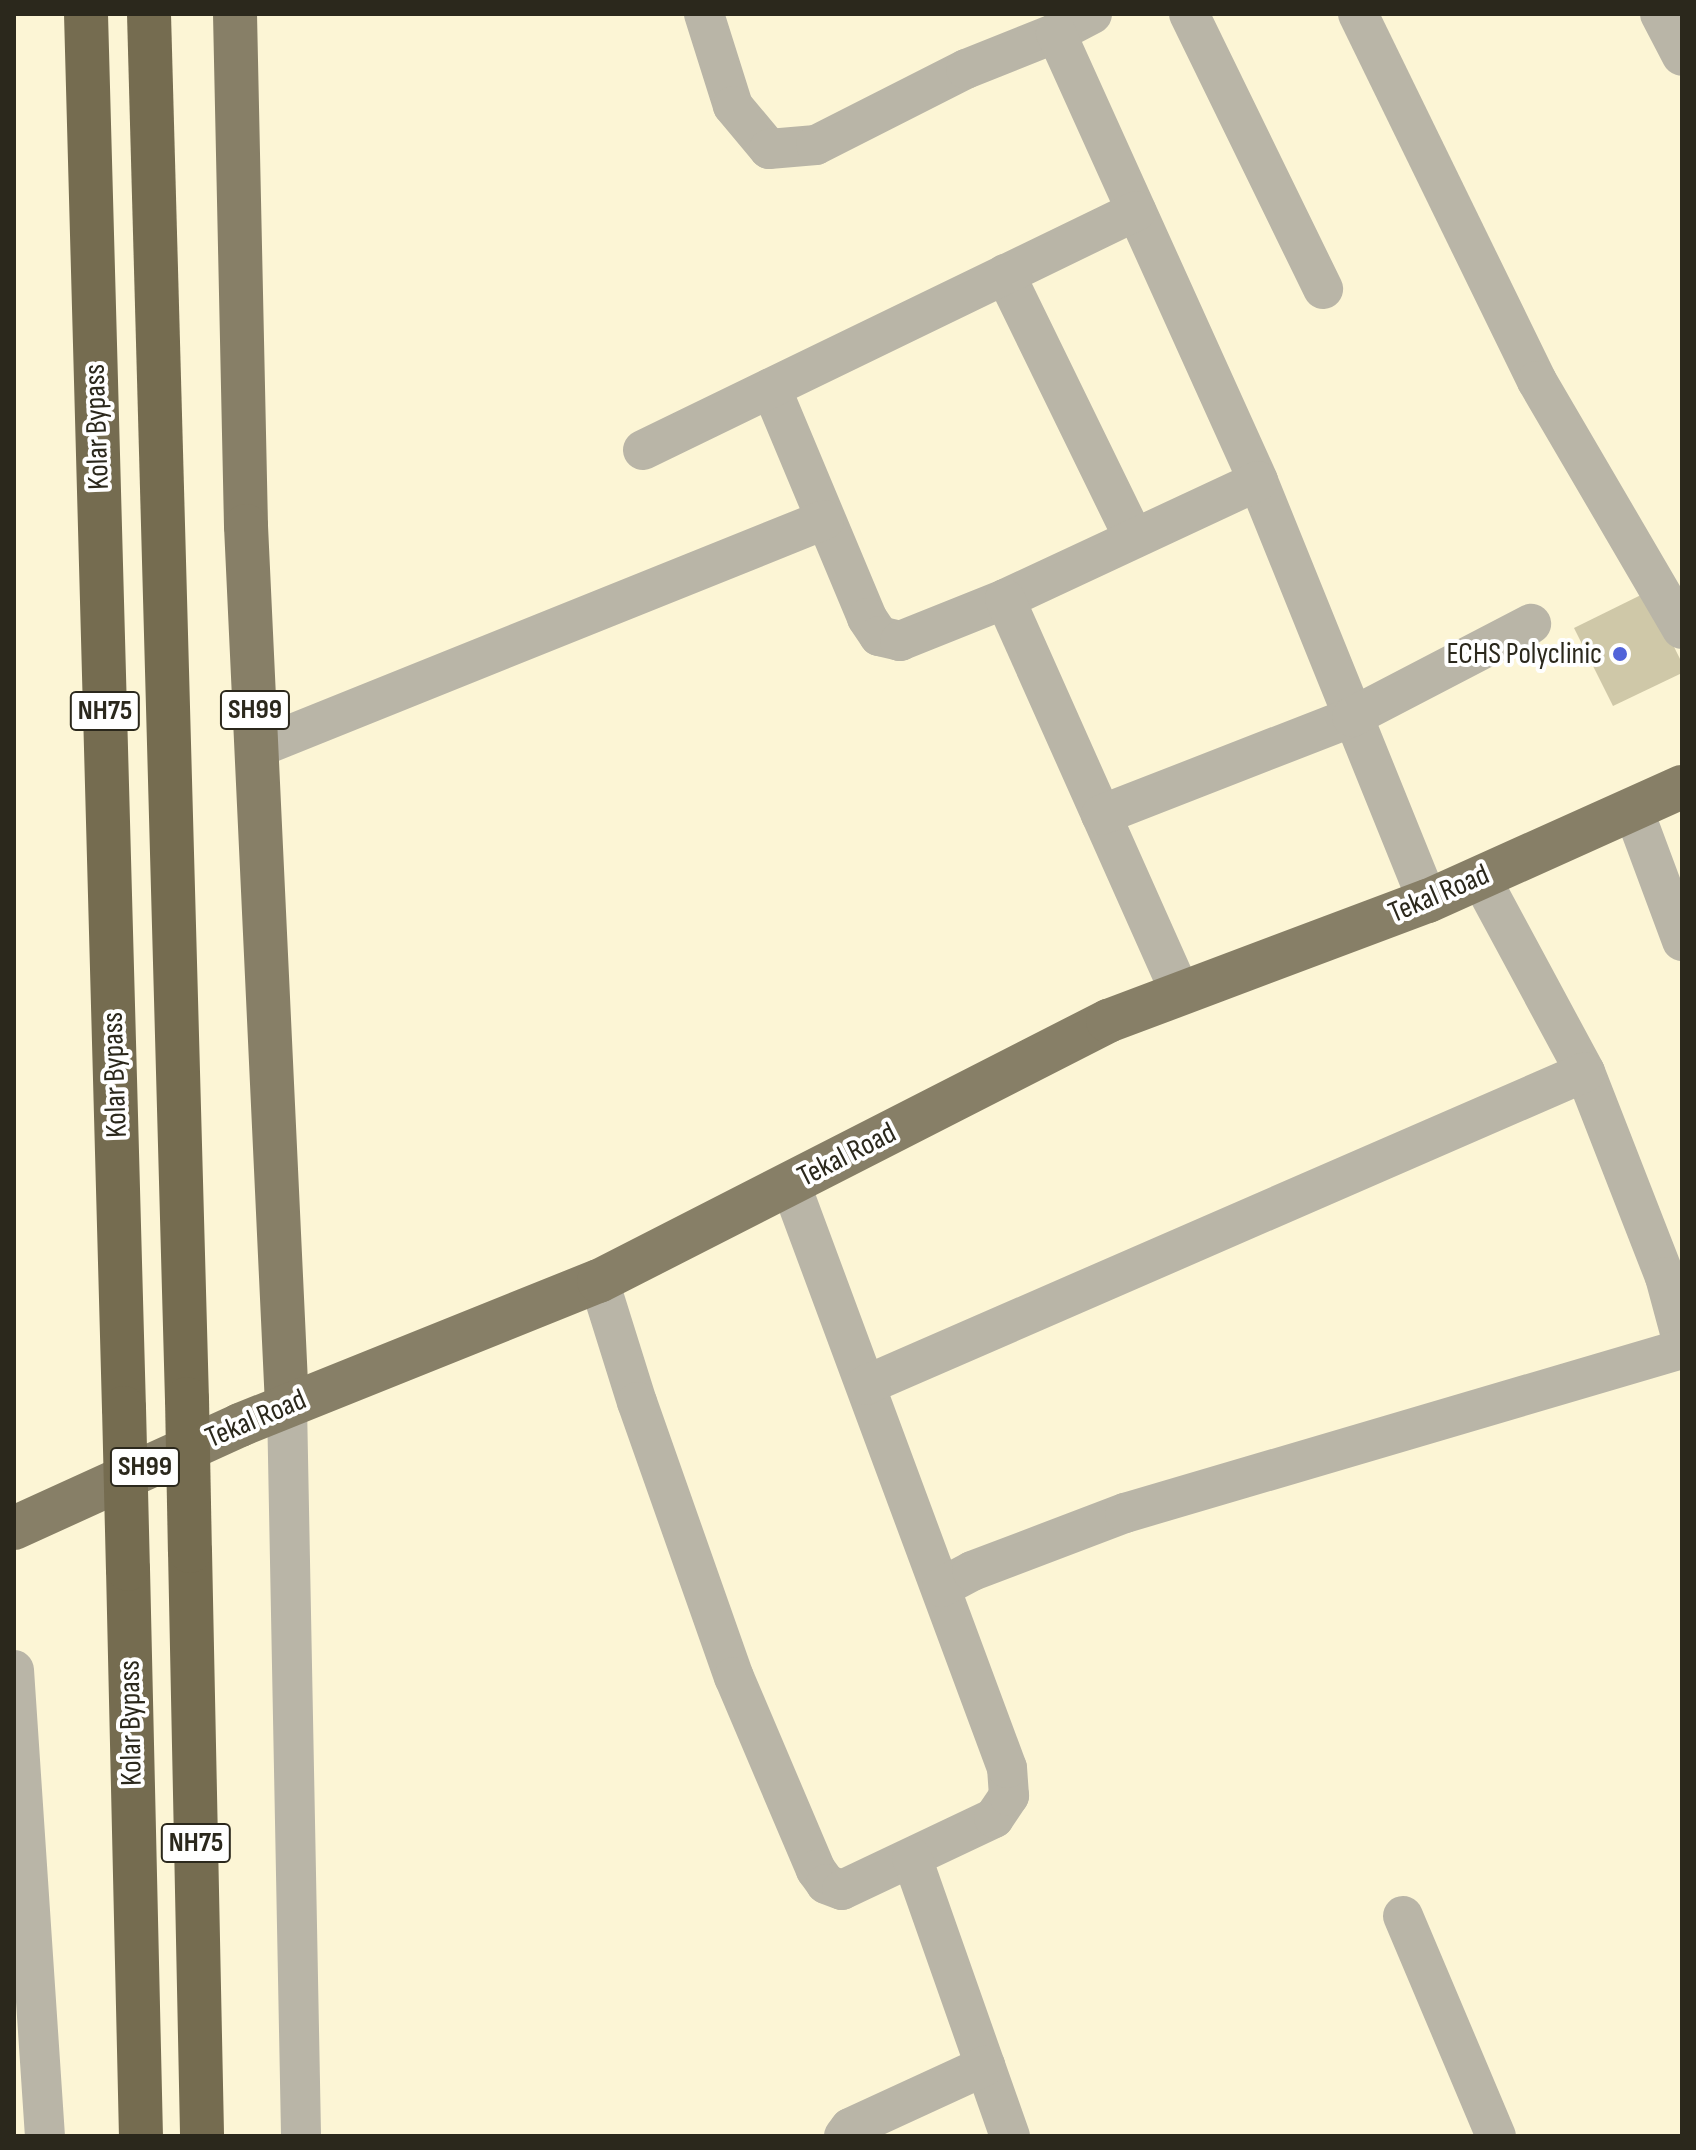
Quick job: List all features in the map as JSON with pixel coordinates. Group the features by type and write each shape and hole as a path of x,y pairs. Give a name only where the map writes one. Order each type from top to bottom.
{"highway":[{"name":"Kolar Bypass","path":"86,14 141,2136"},
{"name":"NH75","path":"149,14 187,1399 202,2136"}],"main road":[{"name":"SH99","path":"235,14 246,526 287,1405"},
{"name":"Tekal Road","path":"14,1528 287,1405 599,1281 1108,1021 1428,901 1682,787"}],"street":[{"path":"704,14 733,106 769,149 816,145 966,69 1056,33 1092,14"},
{"path":"1189,14 1323,289"},
{"path":"1358,14 1537,381 1682,629"},
{"path":"1660,14 1682,56"},
{"path":"1056,33 1258,481 1428,901"},
{"path":"643,450 1136,211"},
{"path":"1005,274 1134,538"},
{"path":"771,388 824,520 879,636 900,641 1005,599 1258,481"},
{"path":"257,748 824,520"},
{"path":"1005,599 1181,994"},
{"path":"1101,815 1352,717 1531,624"},
{"path":"1633,809 1682,941"},
{"path":"1480,877 1585,1072 1665,1277 1682,1340"},
{"path":"866,1385 1585,1072"},
{"path":"599,1281 637,1402 734,1677 816,1870 826,1884 842,1890 994,1818 1009,1796 1007,1768 790,1183"},
{"path":"942,1587 972,1571 1125,1513 1682,1349"},
{"path":"287,1405 301,2136"},
{"path":"14,1670 45,2136"},
{"path":"912,1858 1010,2136"},
{"path":"1403,1916 1496,2136"},
{"path":"844,2136 850,2128 985,2066"}],"building":[{"path":"1647,592 1682,663 1682,673 1613,706 1574,628"}],"place":[{"name":"ECHS Polyclinic","path":"1620,654"}]}
